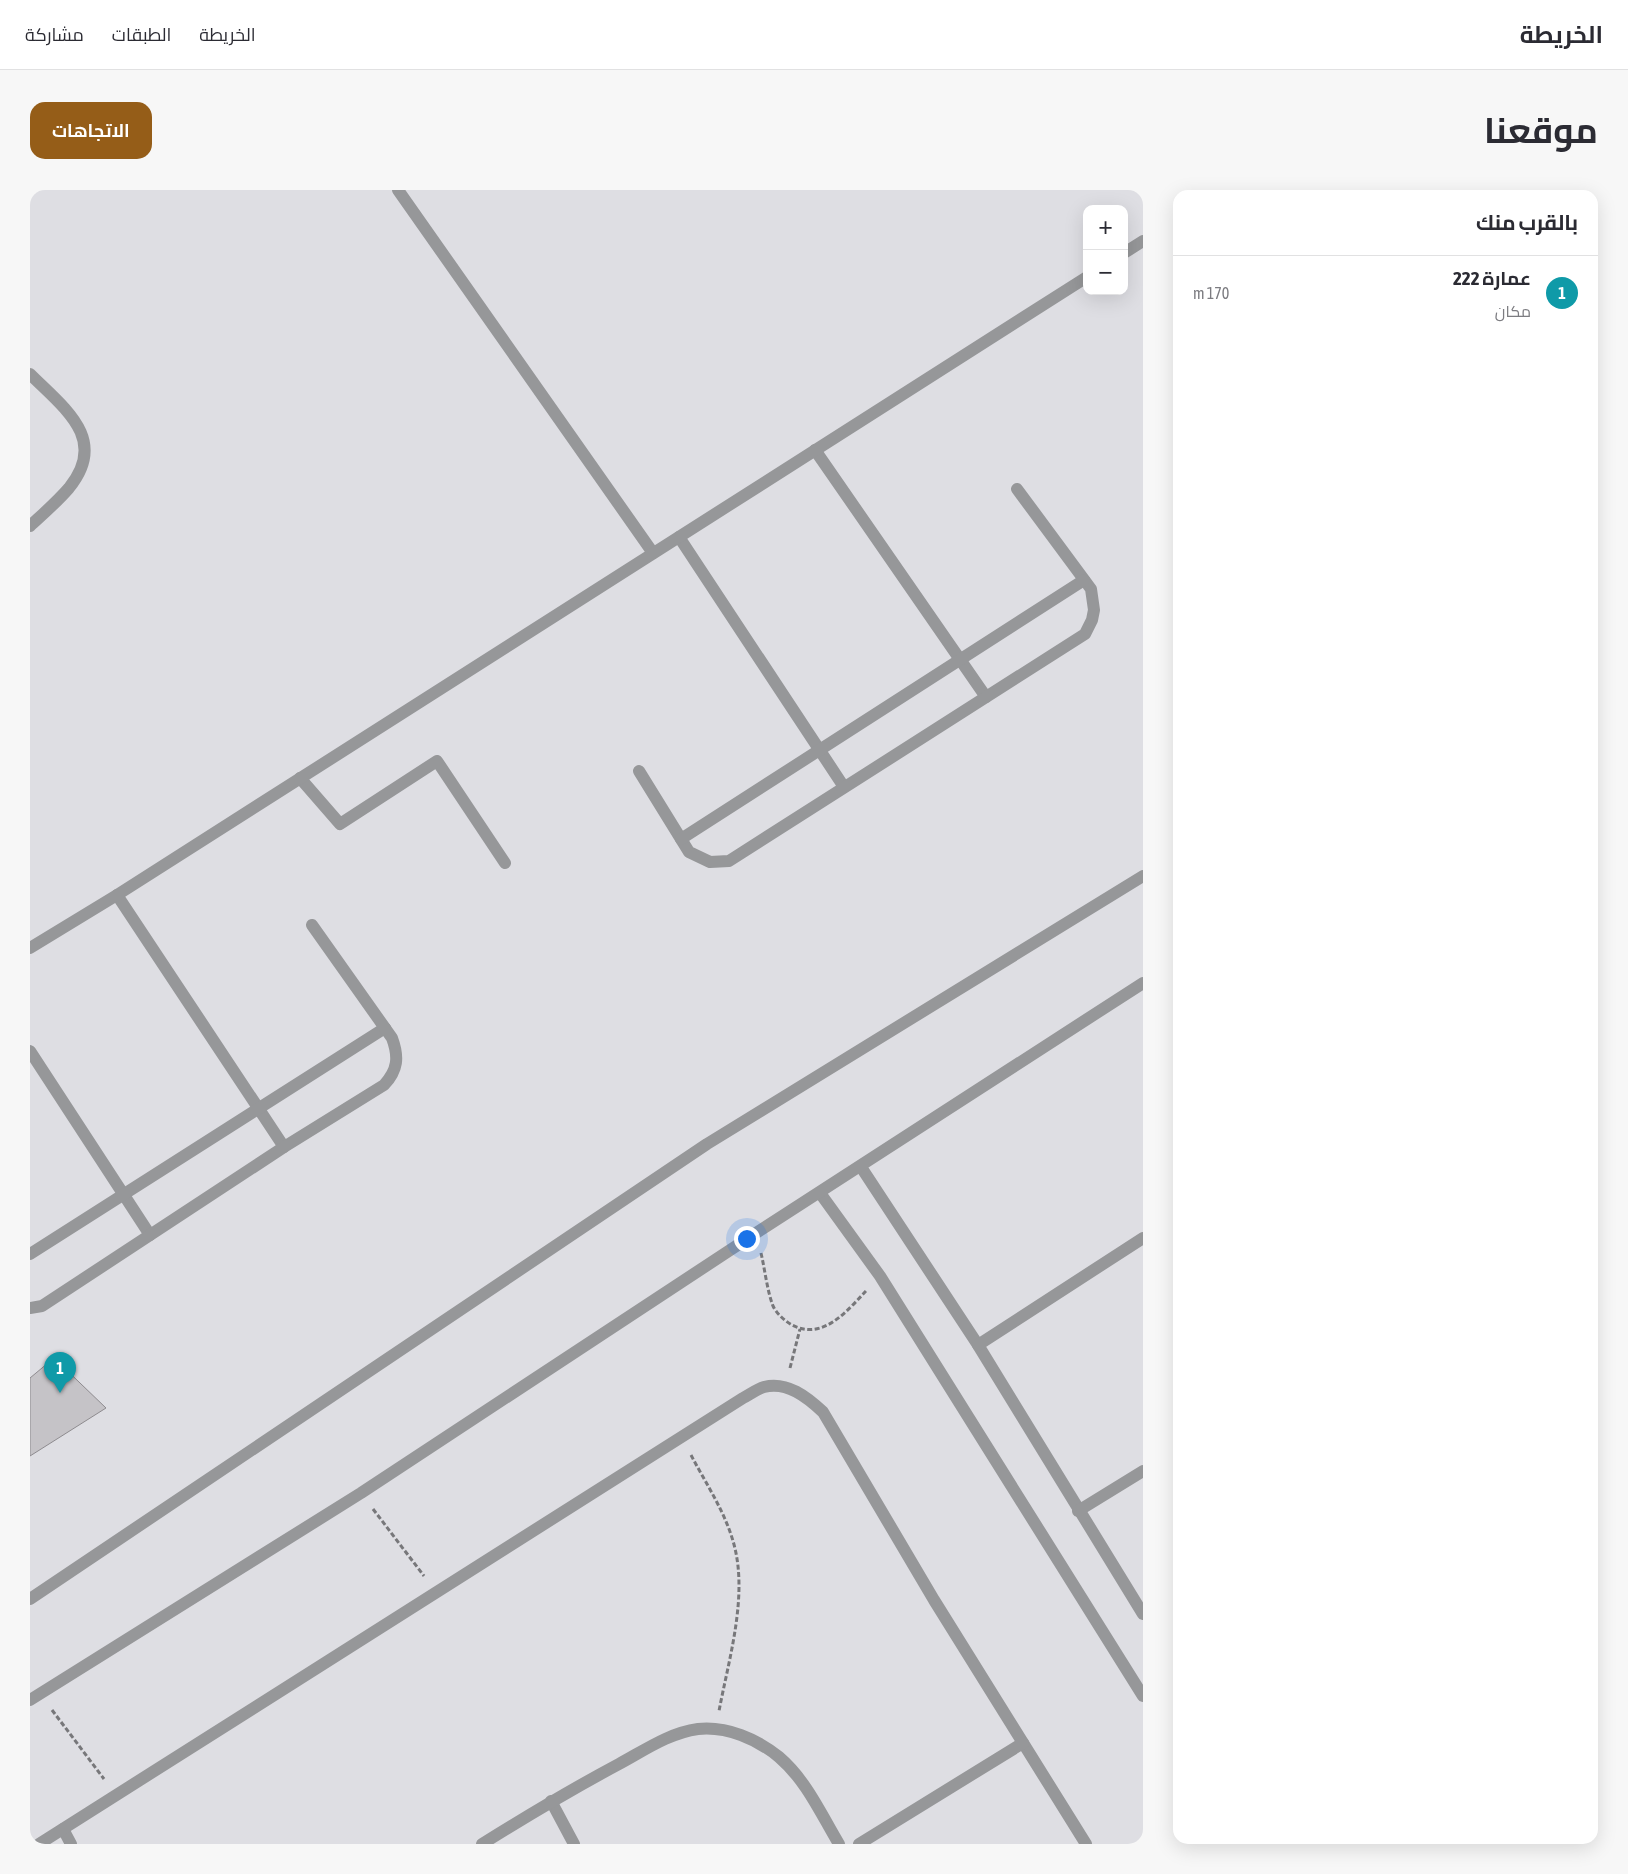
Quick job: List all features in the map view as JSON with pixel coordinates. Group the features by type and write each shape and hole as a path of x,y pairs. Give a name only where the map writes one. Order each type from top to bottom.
{"street":[{"path":"398,190 653,553"},
{"path":"1128,250 1143,241"},
{"path":"30,948 117,895 1083,280"},
{"path":"30,374 67,411 79,428 87,449 80,472 68,489 30,526"},
{"path":"815,450 986,697"},
{"path":"639,771 689,852 701,859 720,862 729,860 1086,634 1094,610 1091,589 1017,489"},
{"path":"679,537 844,787"},
{"path":"681,839 1084,580"},
{"path":"300,778 340,824 437,761 505,863"},
{"path":"30,1599 707,1144 1143,876"},
{"path":"117,895 284,1147"},
{"path":"30,1308 42,1306 284,1147 384,1085 393,1075 397,1063 397,1050 385,1028 312,925"},
{"path":"35,1697 361,1493 756,1233 861,1167 1143,983"},
{"path":"30,1254 385,1028"},
{"path":"30,1051 150,1234"},
{"path":"861,1167 978,1345 1078,1511 1143,1614"},
{"path":"820,1193 880,1276 1143,1696"},
{"path":"978,1345 1143,1238"},
{"path":"39,1844 743,1398 764,1387 795,1390 809,1399 823,1412 939,1608 1086,1844"},
{"path":"1078,1511 1143,1472"},
{"path":"482,1844 551,1801 674,1734 699,1729 716,1729 747,1736 779,1757 804,1785 838,1844"},
{"path":"859,1844 1023,1743"},
{"path":"551,1801 574,1844"},
{"path":"63,1829 71,1844"}],"path":[{"path":"756,1233 774,1307 785,1320 800,1329 823,1328 836,1320 880,1276"},
{"path":"784,1388 800,1329"},
{"path":"681,1438 722,1514 733,1540 739,1568 739,1596 716,1729"},
{"path":"361,1493 436,1592"},
{"path":"35,1697 117,1795"}],"building":[{"path":"54,1358 106,1408 30,1456 30,1378"}],"place":[{"name":"عمارة 222","path":"60,1393"}]}
